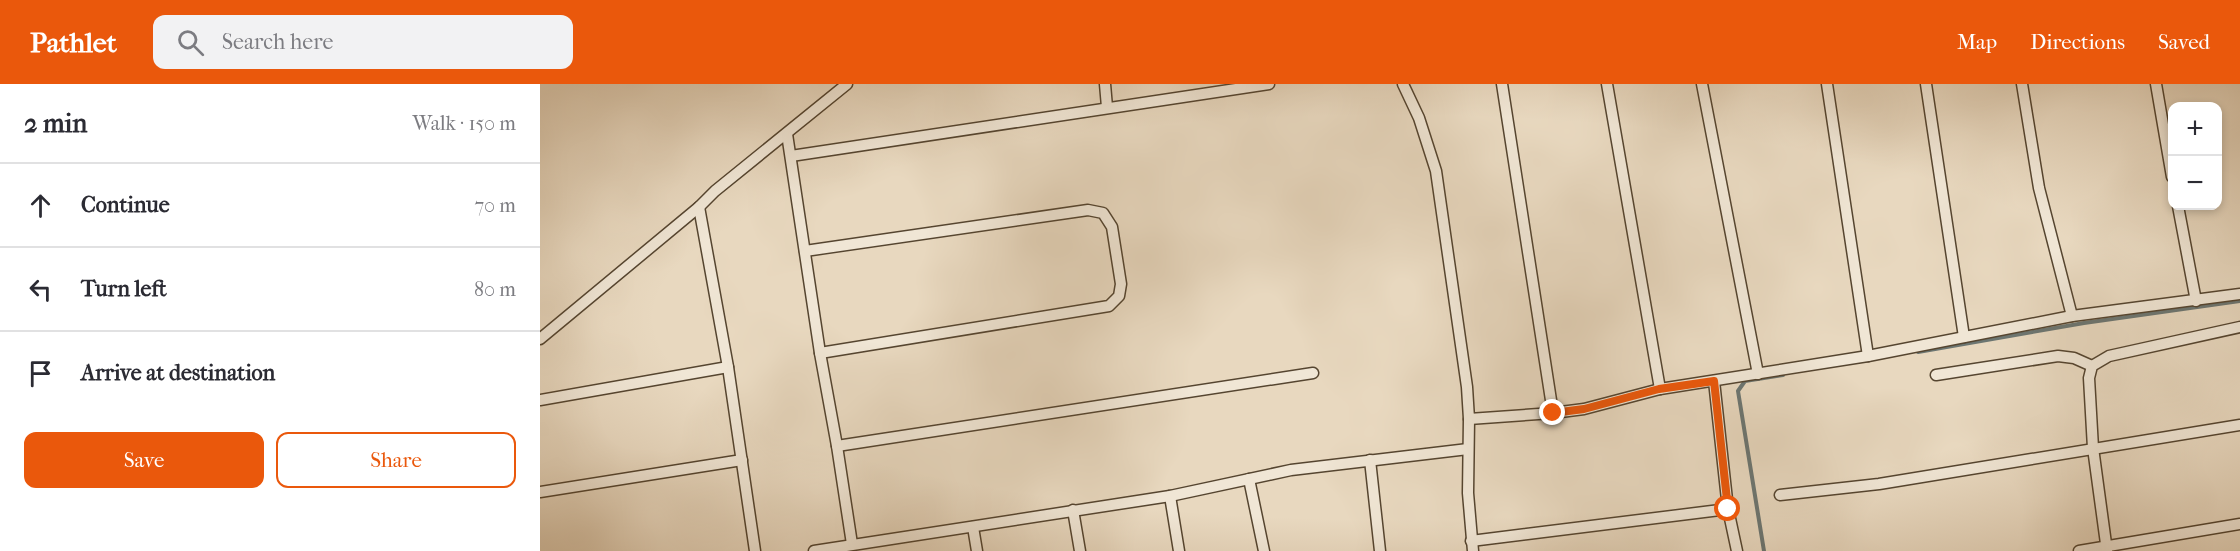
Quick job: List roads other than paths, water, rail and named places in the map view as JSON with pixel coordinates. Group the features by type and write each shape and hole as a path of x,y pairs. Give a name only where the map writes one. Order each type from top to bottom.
{"street":[{"path":"540,339 699,207 715,191 847,84"},
{"path":"1105,84 1107,108"},
{"path":"791,156 1269,84"},
{"path":"1403,84 1419,118 1436,171 1467,387 1468,494 1472,546 1728,509"},
{"path":"1503,84 1553,413"},
{"path":"1607,84 1659,389"},
{"path":"1702,84 1758,374"},
{"path":"1827,84 1868,356"},
{"path":"1926,84 1964,337"},
{"path":"2022,84 2039,188 2072,316"},
{"path":"2156,84 2168,156"},
{"path":"787,134 852,544"},
{"path":"699,207 728,367 754,551"},
{"path":"805,250 1088,210 1103,213 1112,227 1121,284 1119,296 1109,306 820,353"},
{"path":"2179,210 2196,301"},
{"path":"1468,419 1584,409 1659,389 1868,356 2072,316 2240,294"},
{"path":"2107,549 2093,448 2089,378 2092,366 2109,356 2240,327"},
{"path":"1936,375 2058,356 2074,358 2092,366"},
{"path":"540,400 728,367"},
{"path":"837,446 1313,373"},
{"path":"1714,381 1728,509 1737,551"},
{"path":"1780,495 1879,484 2240,425"},
{"path":"814,551 852,544 878,546 1073,510 1170,496 1291,470 1468,449"},
{"path":"540,492 742,460"},
{"path":"1370,460 1380,551"},
{"path":"1249,479 1264,551"},
{"path":"1170,496 1179,551"},
{"path":"1073,510 1080,551"},
{"path":"2079,551 2107,549 2240,524"},
{"path":"974,527 977,551"}],"waterway":[{"path":"1918,352 2084,323 2240,301"},
{"path":"1764,551 1738,391 1745,381 1783,375"}]}
